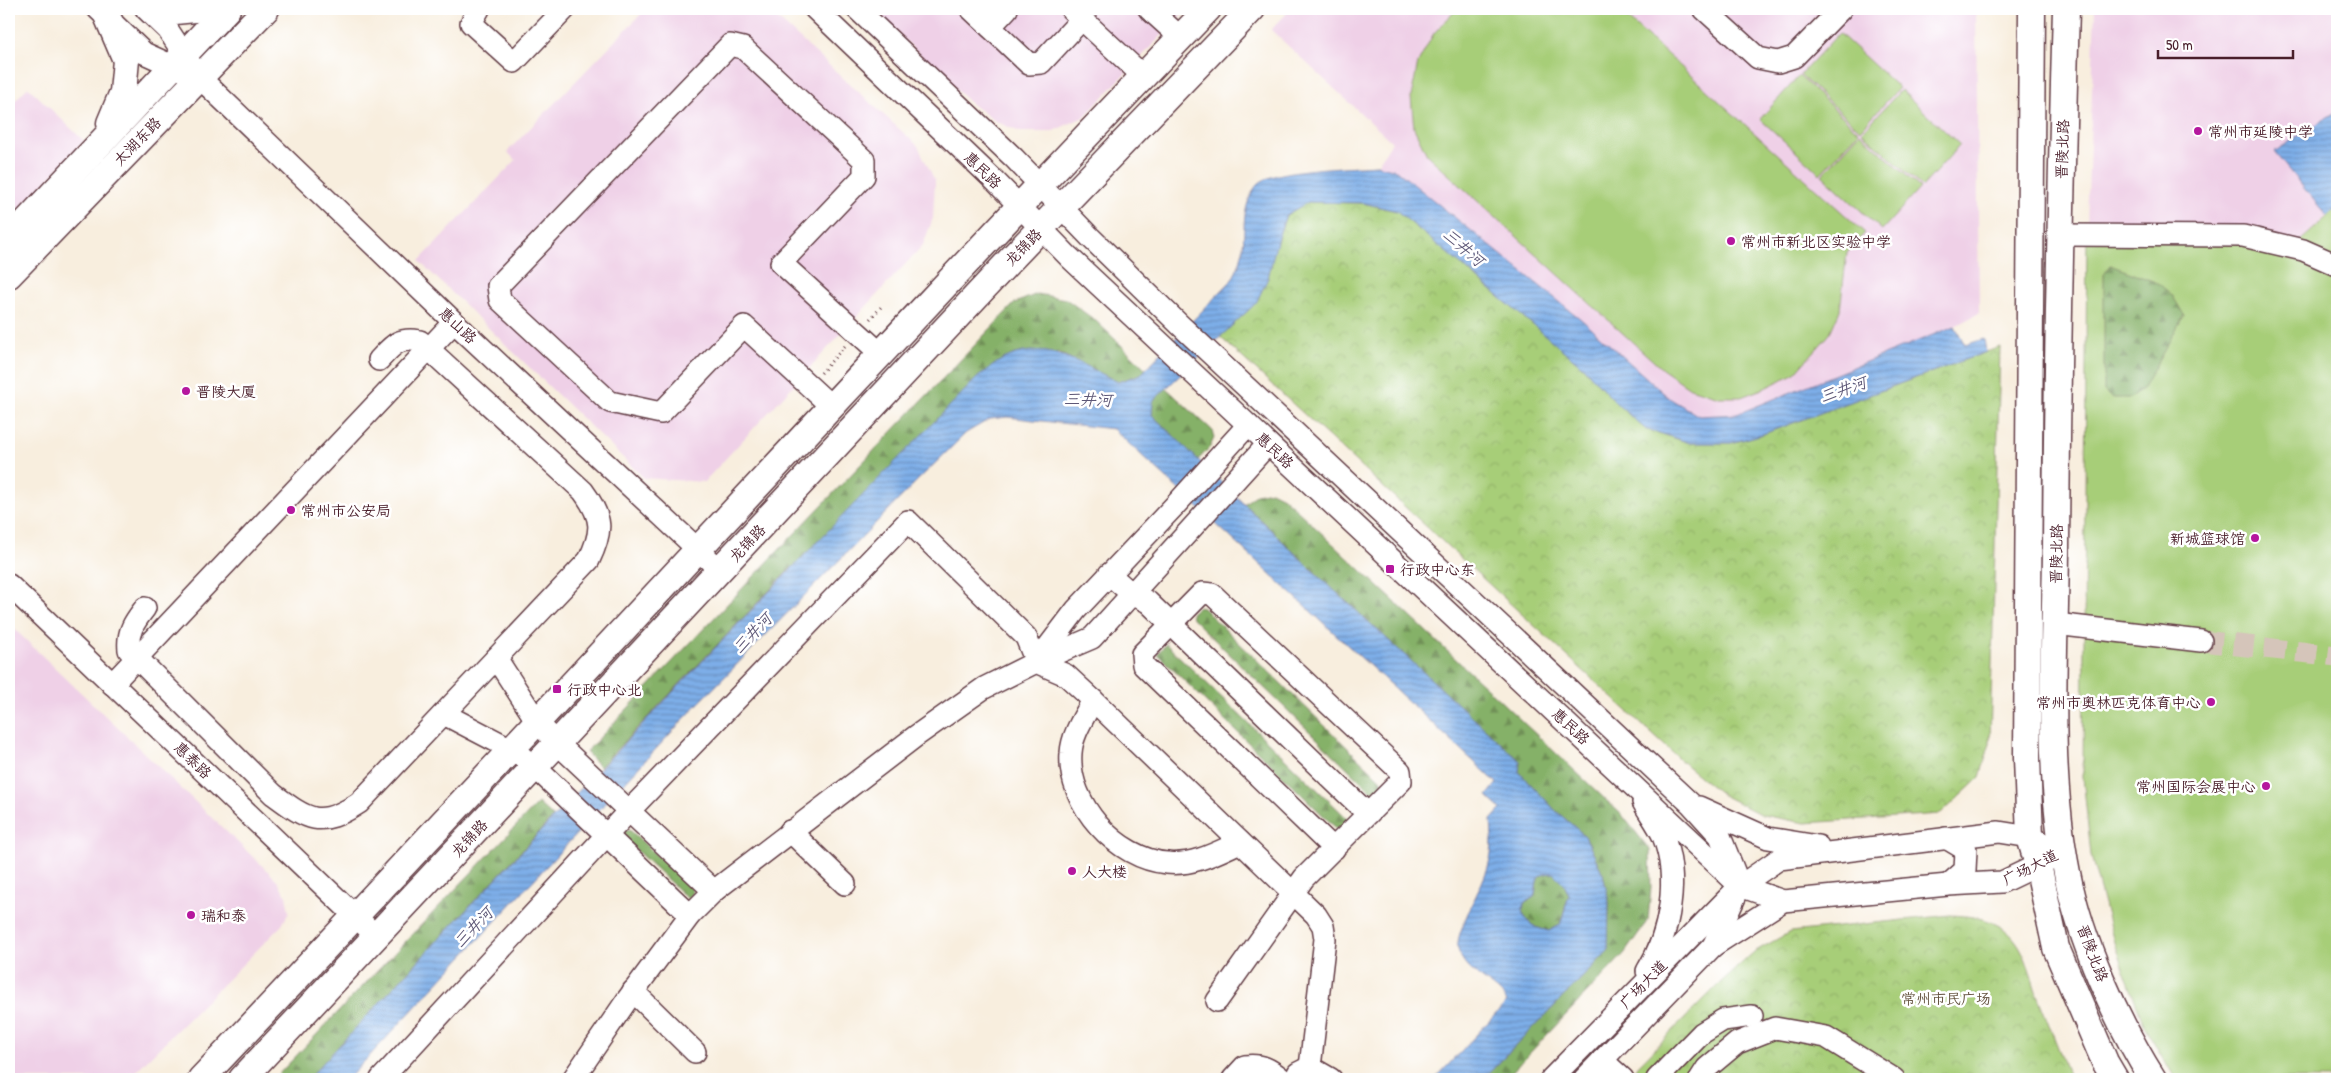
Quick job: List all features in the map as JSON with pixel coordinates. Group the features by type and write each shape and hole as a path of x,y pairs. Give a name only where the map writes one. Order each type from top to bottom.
{"main road":[{"path":"169,9 176,11 195,9"},
{"name":"太湖东路","path":"9,240 227,9"},
{"name":"太湖东路","path":"9,275 266,9"},
{"name":"龙锦路","path":"202,1079 700,550 1019,205 1208,9"},
{"name":"龙锦路","path":"242,1079 1041,228 1252,9"},
{"name":"晋陵北路","path":"2032,9 2026,758 2030,838 2038,865 2056,948 2105,1062 2115,1079"},
{"name":"晋陵北路","path":"2066,9 2060,236 2054,773 2067,874 2086,942 2133,1048 2153,1079"},
{"path":"103,14 126,60 123,92 103,139"}],"street":[{"name":"惠山路","path":"146,9 168,30 177,60"},
{"path":"479,9 470,23 514,62 565,9"},
{"name":"惠民路","path":"815,9 1161,344 1740,886 1783,901"},
{"name":"惠民路","path":"857,9 1039,184 1180,325 1690,803 1720,836 1740,886"},
{"path":"971,9 1029,64 1041,64 1077,14 1143,76"},
{"path":"990,27 1008,9"},
{"path":"1149,9 1180,37"},
{"path":"1704,9 1758,58 1778,62 1794,57 1841,9"},
{"name":"惠山路","path":"103,14 144,53 177,60 199,77 454,322 721,571"},
{"path":"832,407 744,326 661,413 610,402 500,300 498,286 730,45 743,48 864,160 864,176 781,263 881,354"},
{"path":"2060,236 2243,236 2303,250 2334,261"},
{"path":"112,684 454,322"},
{"path":"145,608 132,624 127,638 128,650 273,794 293,809 312,818 326,820 344,813 359,803 444,714 589,560 596,544 600,525 595,508 583,491 420,340 406,338 395,344 379,360"},
{"path":"1036,662 1076,610 1180,500 1248,424"},
{"path":"572,1079 633,991 690,915 714,891 916,736 984,688 1036,662 1092,638 1268,444"},
{"path":"381,1079 601,831 908,521 1026,637 1036,662 1066,675 1316,915 1324,926 1325,939 1307,1073"},
{"path":"1109,574 1132,594 1148,602 1368,814"},
{"name":"惠泰路","path":"9,585 376,936"},
{"path":"1217,1001 1292,893 1400,781 1400,771 1212,594 1202,593 1142,654 1143,665 1334,849"},
{"path":"2055,624 2201,641"},
{"path":"496,658 538,723 623,808 714,891"},
{"path":"1093,700 1078,729 1071,751 1071,778 1079,799 1090,816 1125,849 1143,858 1169,864 1203,858 1240,842"},
{"path":"444,714 513,750 536,768 690,915"},
{"path":"1632,783 1663,837 1671,875 1669,919 1655,958 1633,993"},
{"path":"1690,803 1768,838 1851,850"},
{"path":"790,831 845,884"},
{"name":"广场大道","path":"1551,1079 1633,993 1740,886 1779,859 1998,832 2030,838 2064,852"},
{"path":"1946,838 1966,850 1965,870 1948,885"},
{"name":"广场大道","path":"1584,1079 1713,946 1783,901 1948,885 2002,882 2064,852"},
{"path":"1713,946 1740,886"},
{"path":"633,991 695,1052"},
{"path":"1657,1079 1702,1033 1722,1020 1752,1016"},
{"path":"1700,1079 1707,1068 1737,1043 1775,1028 1826,1038 1894,1079"},
{"path":"1602,1060 1623,1079"},
{"path":"1233,1079 1245,1066 1259,1064 1284,1079 1307,1073 1331,1079"}],"path":[{"path":"809,386 881,307"}],"shaded area":[{"path":"646,9 767,9 918,146 935,181 933,218 923,245 704,482 644,478 419,261 516,160 507,152"},
{"path":"873,9 1187,9 1084,117 1051,132 1020,132 995,121 969,102"},
{"name":"常州市新北区实验中学","path":"1291,9 1976,9 1979,313 1955,326 1737,414 1699,416 1669,398 1582,320 1396,170 1377,165 1392,142 1271,30"},
{"name":"常州市延陵中学","path":"2095,9 2337,9 2337,111 2274,152 2327,216 2298,243 2087,225"},
{"path":"28,87 84,141 9,220 9,107"},
{"path":"9,624 276,879 286,895 289,912 282,925 128,1079 9,1079"}],"green space":[{"path":"1457,9 1617,9 1865,233 1847,252 1840,310 1829,335 1795,373 1765,388 1741,397 1719,397 1690,388 1662,369 1427,155 1414,128 1411,97 1418,63 1434,33"},
{"path":"1839,33 1899,88 1860,130 1800,75"},
{"path":"1799,76 1859,132 1820,174 1760,119"},
{"path":"1901,90 1960,145 1922,187 1862,132"},
{"path":"1860,133 1920,188 1882,230 1822,175"},
{"path":"1308,202 1363,203 1397,211 1583,367 1618,405 1644,428 1690,443 1731,443 1763,434 2000,347 1990,743 1980,777 1941,814 1805,823 1762,815 1724,796 1687,766 1219,336 1256,303 1286,215"},
{"name":"常州市奥林匹克体育中心","path":"2337,208 2337,1079 2175,1079 2145,1027 2115,946 2091,856 2083,777 2087,225 2298,243"},
{"path":"2110,265 2158,283 2172,295 2184,315 2142,390 2130,398 2111,398 2104,391 2104,273"},
{"path":"1037,294 1066,299 1096,321 1146,369 1141,374 1118,382 1057,352 788,571 600,767 586,752 1015,303"},
{"path":"1166,388 1212,430 1214,438 1210,447 1198,460 1152,415 1153,401"},
{"path":"1271,491 1283,497 1622,815 1650,850 1651,888 1648,920 1624,954 1505,1079 1483,1079 1608,951 1609,902 1603,874 1585,836 1556,811 1519,772 1520,761 1311,569 1244,504 1256,494"},
{"path":"1198,607 1203,608 1383,782 1384,786 1377,793 1372,792 1192,618 1191,613"},
{"path":"1166,644 1347,818 1348,822 1341,829 1336,828 1157,654"},
{"path":"538,803 553,817 308,1079 274,1079"},
{"path":"626,830 631,831 691,887 693,893 688,899 621,836"},
{"path":"1553,873 1564,884 1569,895 1560,925 1549,931 1528,922 1522,910 1526,902 1534,897 1539,877"},
{"name":"常州市民广场","path":"1950,915 1989,921 2001,927 2016,941 2025,959 2070,1079 1625,1079 1721,982 1754,952 1790,932"}],"water":[{"path":"2337,111 2337,208 2327,216 2274,152"},
{"name":"三井河","path":"1377,165 1396,170 1582,320 1669,398 1699,416 1737,414 1955,326 1965,345 1984,339 1986,352 1763,434 1731,443 1690,443 1644,428 1618,405 1583,367 1397,211 1363,203 1308,202 1286,215 1278,237 1268,278 1256,303 1153,401 1152,415 1311,569 1520,761 1519,772 1556,811 1585,836 1603,874 1609,902 1608,951 1483,1079 1435,1079 1507,1002 1497,990 1467,966 1458,949 1458,942 1465,920 1486,872 1490,858 1492,842 1491,820 1501,809 1487,796 1497,783 1113,429 1007,417 990,419 966,433 918,480 697,705 348,1079 308,1079 641,726 978,377 1004,359 1022,352 1037,351 1064,356 1118,382 1141,374 1231,281 1242,256 1247,207 1251,195 1258,184 1267,179 1296,171","holes":["1553,873 1564,884 1569,895 1560,925 1549,931 1528,922 1522,910 1526,902 1534,897 1539,877"]}],"tunnel":[{"path":"2201,641 2337,656"}],"place":[{"name":"常州市延陵中学","path":"2198,131"},
{"name":"常州市新北区实验中学","path":"1731,241"},
{"name":"晋陵大厦","path":"186,391"},
{"name":"常州市公安局","path":"291,510"},
{"name":"新城篮球馆","path":"2255,538"},
{"name":"行政中心东","path":"1390,569"},
{"name":"行政中心北","path":"557,689"},
{"name":"常州市奥林匹克体育中心","path":"2211,702"},
{"name":"常州国际会展中心","path":"2266,786"},
{"name":"人大楼","path":"1072,871"},
{"name":"瑞和泰","path":"191,915"}]}
